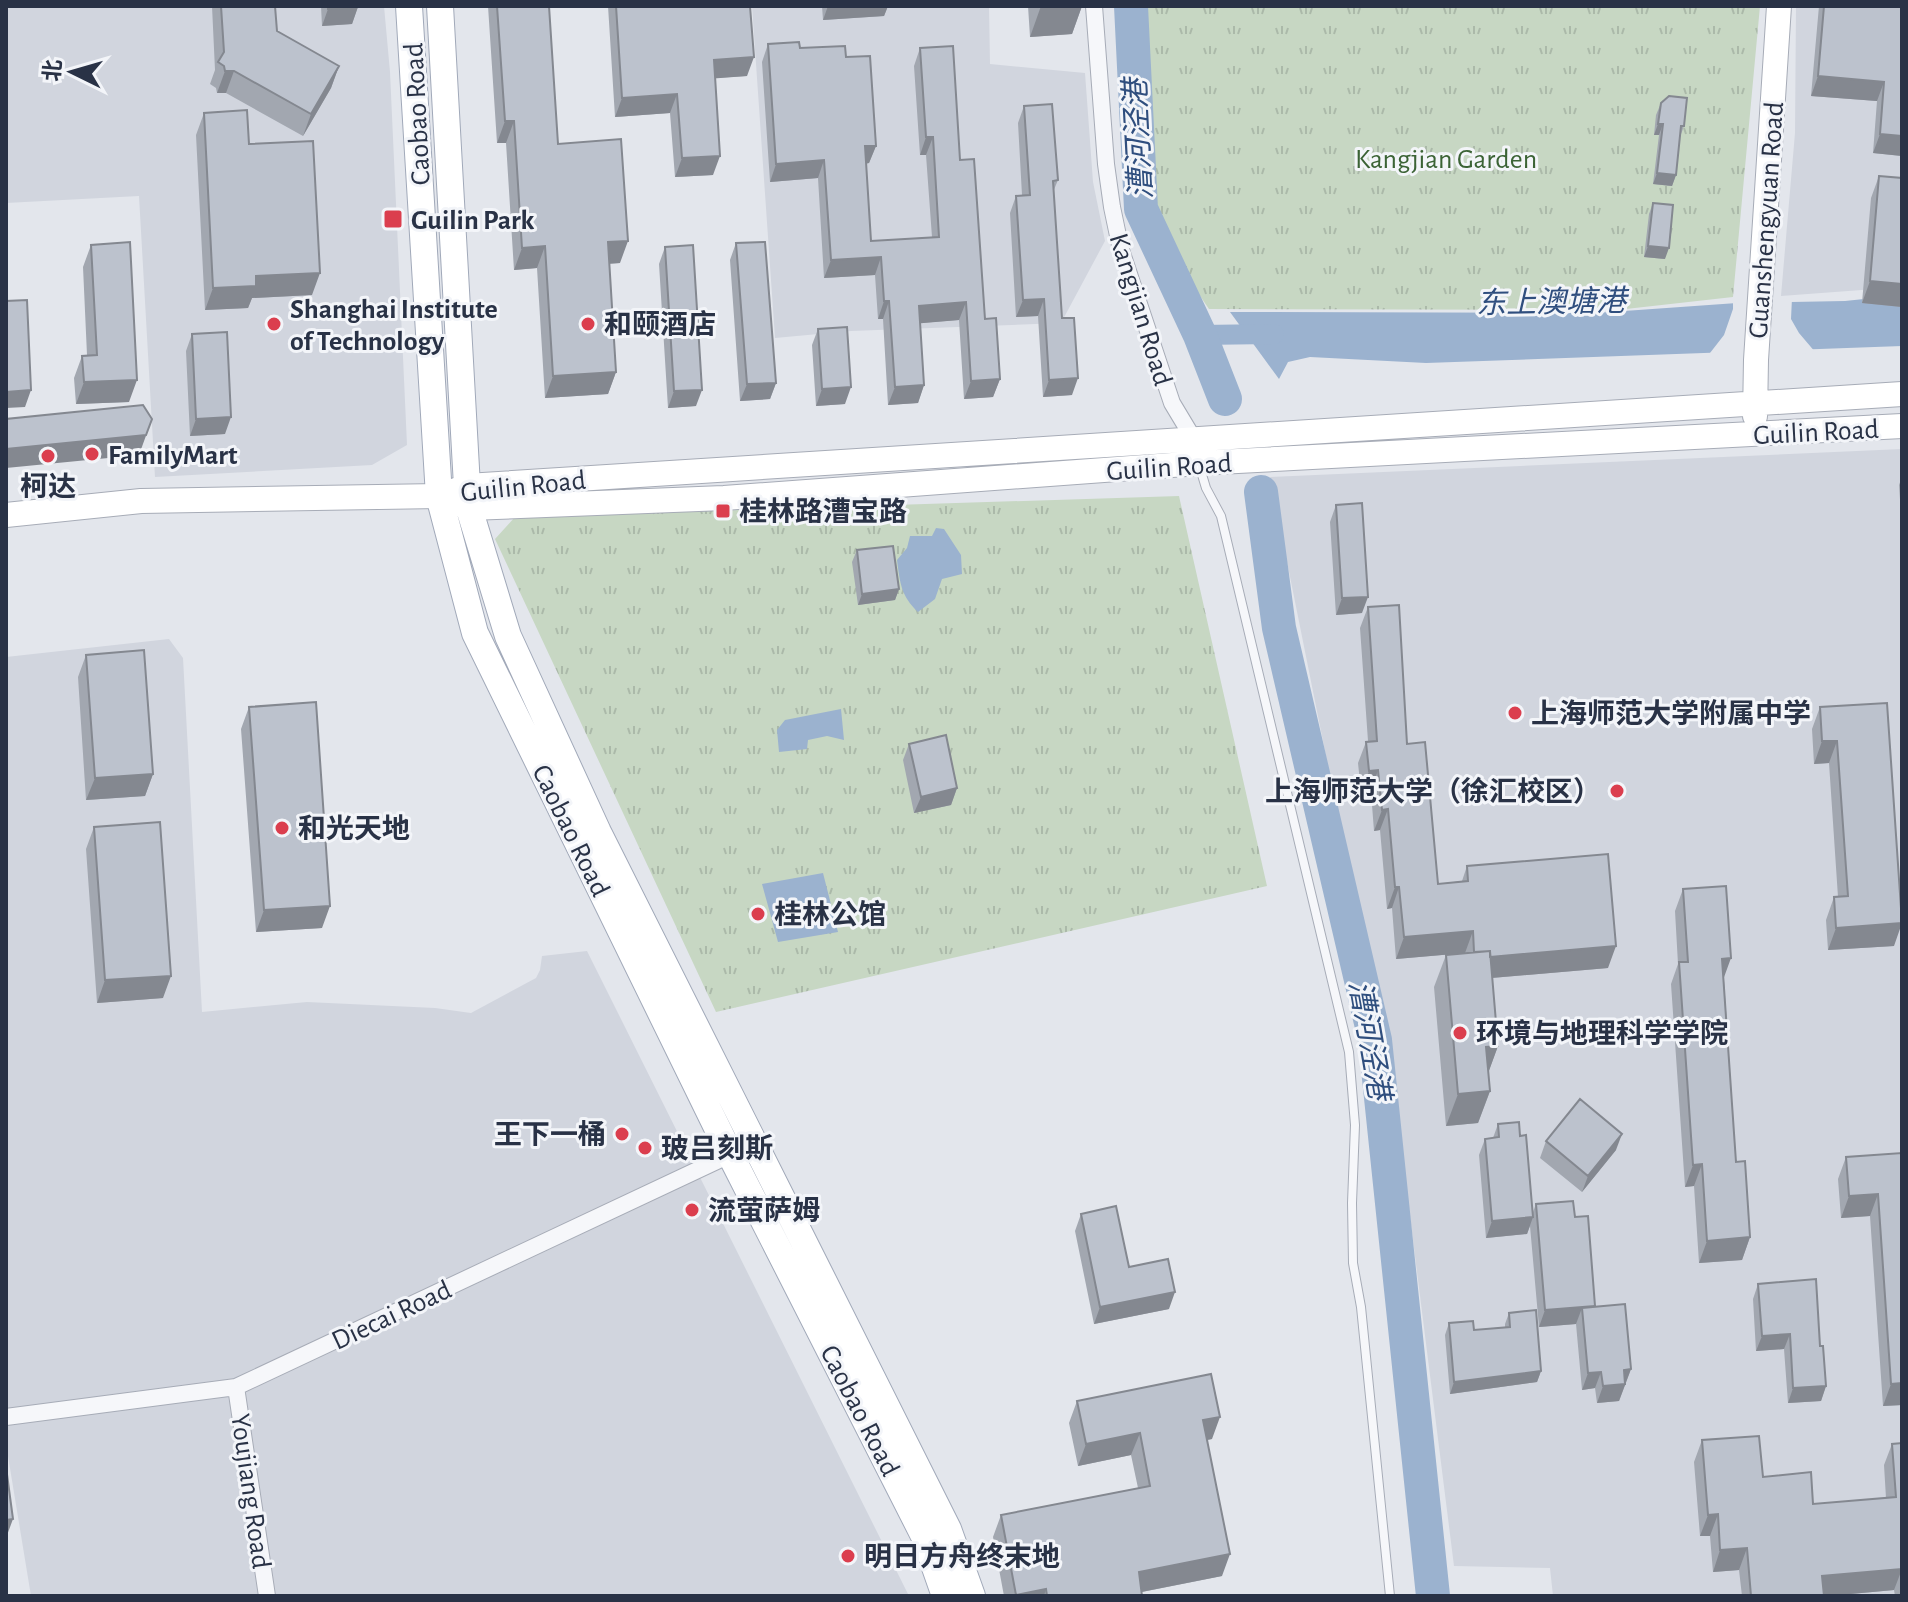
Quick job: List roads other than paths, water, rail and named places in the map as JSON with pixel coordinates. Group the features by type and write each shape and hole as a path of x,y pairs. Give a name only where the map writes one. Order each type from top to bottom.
{"main road":[{"name":"Caobao Road","path":"409,6 439,496 475,633 730,1154 924,1536 945,1596"},
{"name":"Caobao Road","path":"440,6 468,497 508,636 598,832 948,1529 972,1596"},
{"name":"Guanshengyuan Road","path":"1754,434 1779,6"},
{"name":"Guilin Road","path":"468,497 1193,438 1902,394"},
{"name":"Guilin Road","path":"6,515 141,501 439,496 724,498 1199,463 1902,426"}],"street":[{"name":"Kangjian Road","path":"1094,6 1106,164 1121,250 1172,403 1193,438 1199,463"},
{"name":"Diecai Road","path":"6,1417 236,1387 756,1144"},
{"name":"Youjiang Road","path":"236,1387 267,1596"}],"lane":[{"path":"1199,463 1206,488 1221,516 1349,1052 1355,1125 1353,1263 1361,1307 1390,1596"}],"water":[{"path":"1902,295 1902,346 1426,363 1310,357 1288,362 1279,379 1230,312 1596,313 1737,303 1845,301"},
{"path":"936,528 944,529 961,555 962,574 942,579 935,599 918,612 902,589 897,560 907,548 910,536 932,536"},
{"path":"841,709 844,740 827,736 808,740 807,749 779,752 777,730 785,720"},
{"path":"823,873 838,932 778,942 762,884"}],"waterway":[{"name":"漕河泾港","path":"1131,6 1141,209 1200,335 1225,399"},
{"name":"东上澳塘港","path":"1200,335 1274,334"},
{"name":"漕河泾港","path":"1261,492 1279,628 1375,1040 1433,1596"}],"place":[{"name":"Guilin Park","path":"393,219"},
{"name":"Shanghai Institute of Technology","path":"274,324"},
{"name":"和颐酒店","path":"588,324"},
{"name":"FamilyMart","path":"92,454"},
{"name":"柯达","path":"48,456"},
{"name":"桂林路漕宝路","path":"723,511"},
{"name":"上海师范大学附属中学","path":"1515,713"},
{"name":"上海师范大学（徐汇校区）","path":"1617,791"},
{"name":"和光天地","path":"282,828"},
{"name":"桂林公馆","path":"758,914"},
{"name":"环境与地理科学学院","path":"1460,1033"},
{"name":"王下一桶","path":"622,1134"},
{"name":"玻吕刻斯","path":"645,1148"},
{"name":"流萤萨姆","path":"692,1210"},
{"name":"明日方舟终末地","path":"848,1556"}],"park label":[{"name":"Kangjian Garden","path":"1446,158"}]}
